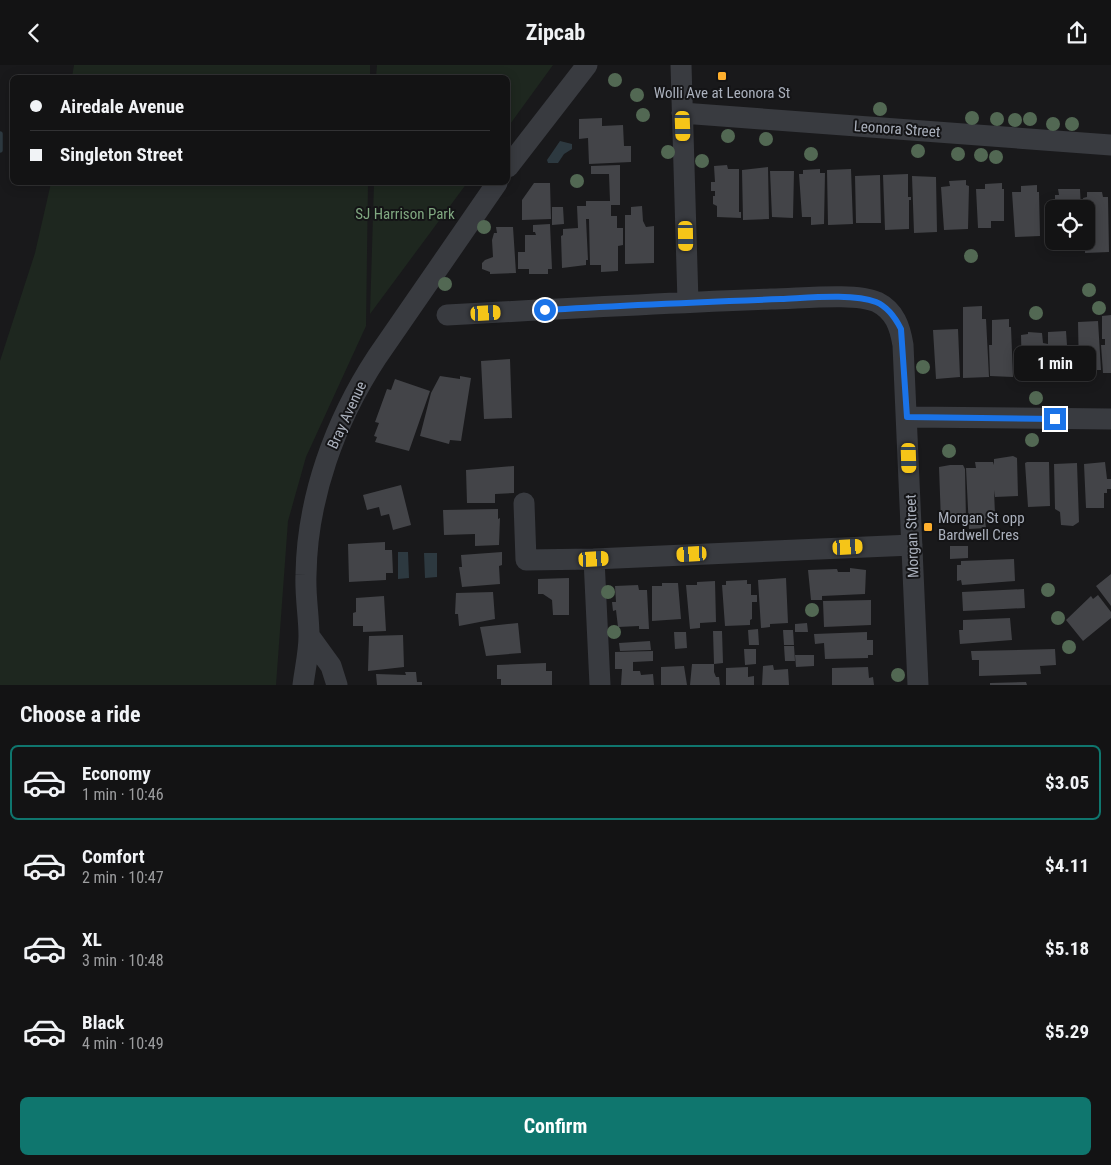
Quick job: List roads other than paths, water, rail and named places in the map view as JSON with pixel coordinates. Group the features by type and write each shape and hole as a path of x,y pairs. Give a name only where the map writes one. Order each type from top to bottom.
{"street":[{"path":"510,164 587,65"},
{"path":"681,65 688,302"},
{"name":"Leonora Street","path":"682,113 1111,145"},
{"name":"Bray Avenue","path":"303,685 310,637 306,573 315,499 343,417 358,386 377,357 496,185"},
{"name":"Morgan Street","path":"446,315 688,302 822,298 863,299 876,302 888,309 896,318 901,329 903,345 918,685"},
{"path":"907,417 1111,419"},
{"path":"524,503 526,560 594,559 912,545"},
{"path":"594,559 600,685"},
{"path":"310,637 331,666 337,685"}],"waterway":[{"path":"0,134 0,150"}],"place":[{"name":"Wolli Ave at Leonora St","path":"722,76"},
{"name":"Morgan St opp Bardwell Cres","path":"928,527"}],"park label":[{"name":"SJ Harrison Park","path":"405,214"}]}
